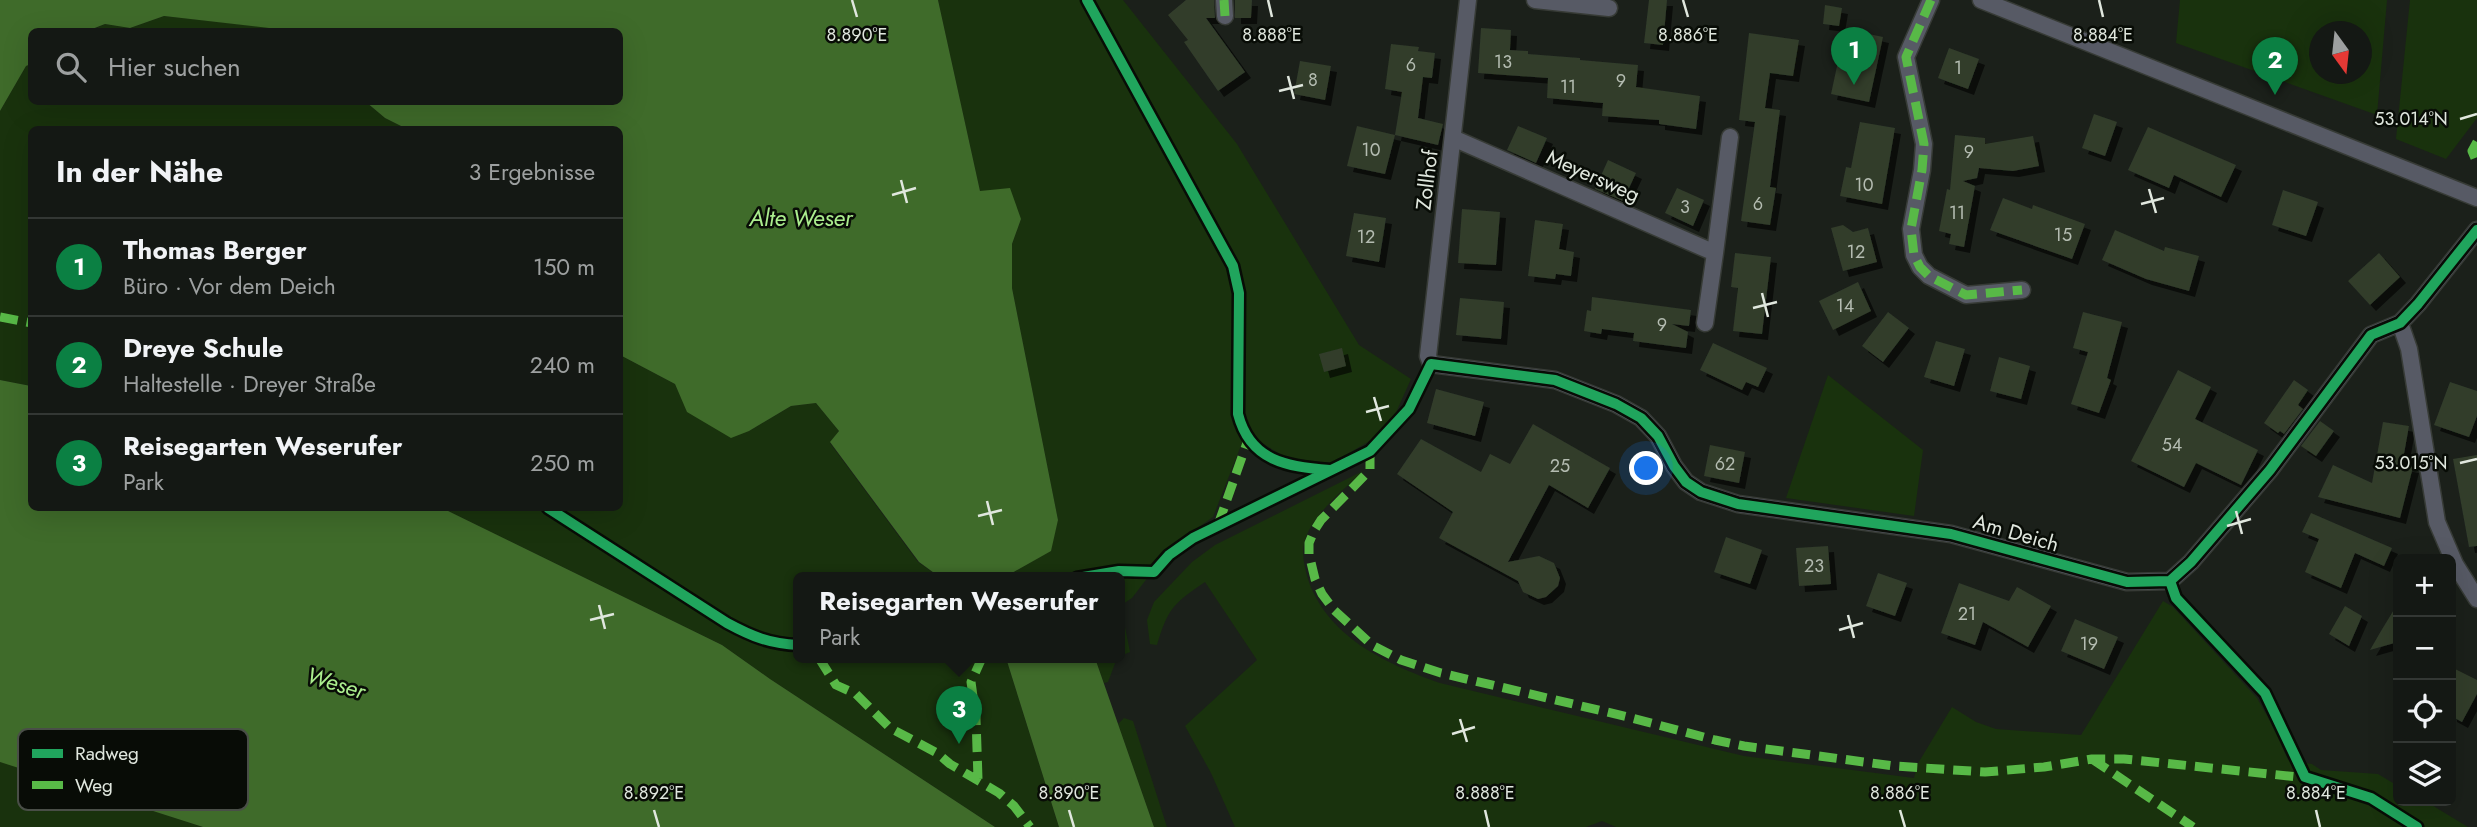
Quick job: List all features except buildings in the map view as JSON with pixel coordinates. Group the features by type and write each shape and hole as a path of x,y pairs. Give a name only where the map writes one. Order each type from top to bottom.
{"street":[{"name":"Zollhof","path":"1430,364 1428,356 1468,0"},
{"path":"1535,0 1609,8"},
{"path":"1931,0 1906,57 1924,144 1911,229 1914,255 1929,276 1966,295 2022,290"},
{"path":"1981,0 2477,198"},
{"path":"1705,323 1730,136"},
{"name":"Meyersweg","path":"1454,138 1715,253"},
{"name":"Am Deich","path":"1430,364 1555,380 1616,404 1641,418 1658,436 1686,482 1701,492 1738,504 1951,534 2127,582 2170,581 2191,562 2270,470 2371,335 2400,323 2477,230"},
{"path":"2400,323 2409,349 2437,522 2455,564 2477,599"}],"shaded area":[{"path":"938,0 1123,0 1237,144 1359,345 1411,379 1394,417 1373,439 1332,463 1287,458 1255,439 1242,443 1213,517 1172,546 1132,598 1125,603 1125,572 1014,572 1050,551 1058,520 1012,288 1012,244 1021,219 980,191"},
{"path":"2180,0 2387,0 2377,115 2176,43"},
{"path":"2410,0 2477,0 2477,118 2446,159 2396,139"},
{"path":"164,16 275,28 130,28"},
{"path":"105,24 130,28 96,28"},
{"path":"28,65 28,105 370,105 385,118 401,126 28,126 28,385 0,380 0,111"},
{"path":"623,357 675,384 688,412 749,431 791,406 816,403 839,431 830,443 918,562 932,572 793,572 793,663 1008,663 1059,827 995,827 722,645 448,511 623,511"},
{"path":"1828,375 1923,450 1914,516 1786,498"},
{"path":"1363,471 1314,521 1305,540 1303,558 1316,597 1328,615 1360,645 1379,657 1440,683 1744,756 1914,778 1917,765 1952,707 1976,722 1996,729 2081,735 2163,601 2173,607 2257,698 2288,760 2312,764 2321,770 2378,774 2393,783 2393,806 2433,806 2468,827 1616,827 1602,821 1586,827 1235,827 1211,773 1185,726 1257,660 1205,582 1186,595 1169,614 1157,645 1150,644 1147,620 1154,602 1192,562 1215,545"},
{"path":"1125,627 1130,652 1125,654"},
{"path":"1097,663 1115,663 1108,682 1104,683"},
{"path":"1124,718 1133,721 1167,827 1154,827 1118,724"},
{"path":"0,762 18,767 18,810 151,810 203,827 0,827"}],"water":[{"name":"Alte Weser","path":"0,0 938,0 980,191 1010,188 1021,219 1012,244 1012,288 1058,520 1051,551 1014,572 933,572 919,562 830,442 839,431 816,403 791,406 749,431 731,438 687,412 675,384 623,357 623,126 401,126 385,118 370,105 623,105 623,28 268,28 164,16 130,28 105,24 95,28 28,28 28,65 0,111"},
{"name":"Weser","path":"0,380 28,385 28,511 448,511 722,645 995,827 203,827 150,810 248,810 248,729 18,729 18,768 0,762"},
{"path":"1008,663 1097,663 1154,827 1059,827"}],"marked path":[{"path":"1224,0 1225,16"},
{"path":"1931,0 1906,57 1924,144 1911,229 1914,255 1929,276 1966,295 2022,290"},
{"path":"2477,142 2472,151 2477,163"},
{"path":"0,317 28,322"},
{"path":"1218,525 1248,440"},
{"path":"1370,451 1370,470 1321,520 1309,543 1309,554 1315,579 1334,610 1372,645 1401,660 1441,673 1715,740 1894,766 1985,772 2044,767 2092,759 2124,759 2308,778"},
{"path":"822,663 836,685 856,694 890,728 937,753 950,764 999,793 1014,806 1030,827"},
{"path":"978,779 976,718 971,682 980,663"},
{"path":"2092,759 2193,827"}],"cycle path":[{"path":"1087,0 1233,266 1239,293 1238,414 1244,430 1251,442 1272,458 1299,467 1330,470"},
{"path":"1113,572 1154,572 1169,555 1193,538 1370,451 1409,409 1431,364 1555,380 1616,404 1641,418 1658,436 1686,482 1701,492 1738,504 1951,534 2127,582 2170,581 2191,562 2270,470 2371,335 2400,323 2477,230"},
{"path":"553,511 727,623 761,638 793,644"},
{"path":"2170,581 2176,598 2265,693 2305,777 2371,798 2417,827"}],"place":[{"name":"Thomas Berger","path":"1854,85"},
{"name":"Dreye Schule","path":"2275,95"},
{"name":"Reisegarten Weserufer","path":"959,744"}]}
